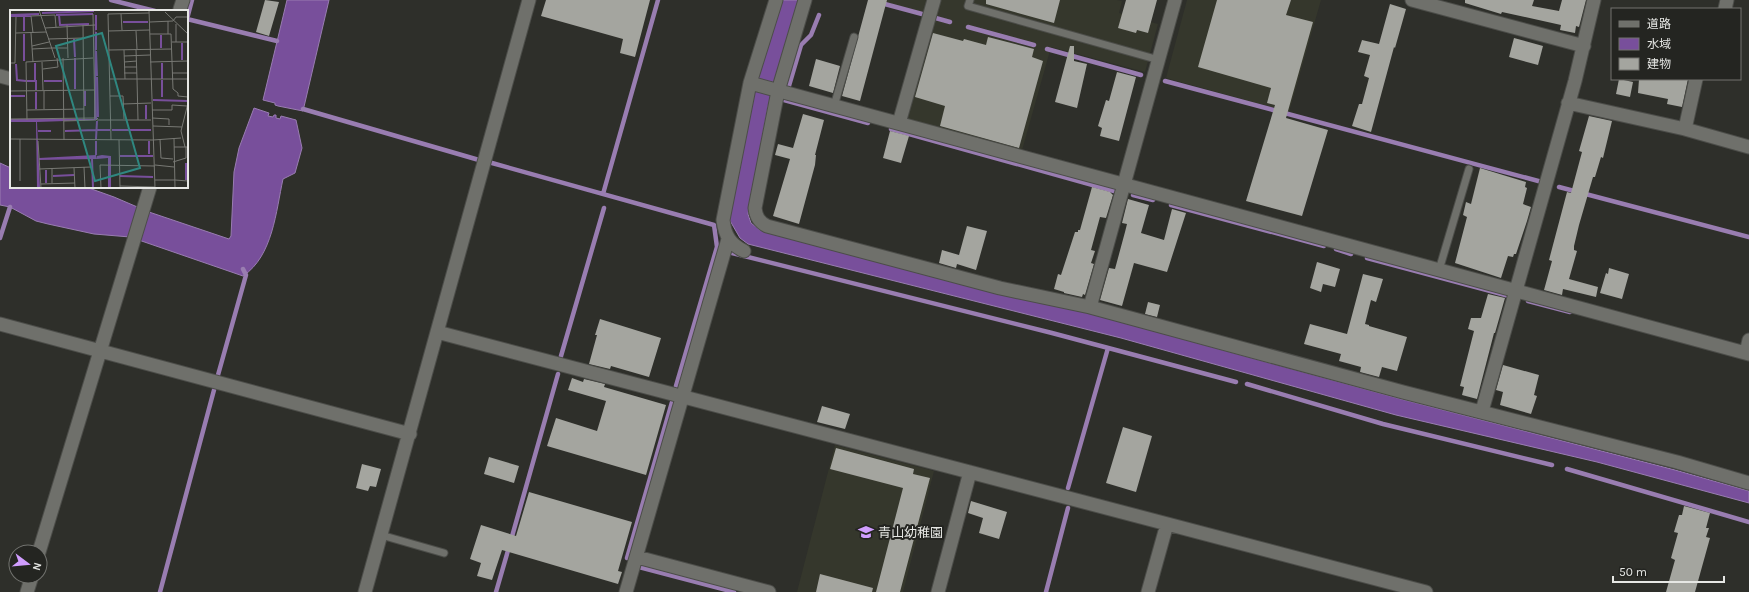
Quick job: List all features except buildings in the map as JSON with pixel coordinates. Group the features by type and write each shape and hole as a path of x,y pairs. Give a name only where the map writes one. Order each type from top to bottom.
{"street":[{"path":"365,592 529,0"},
{"path":"744,251 734,246 728,239 724,231 723,220 752,84 776,0"},
{"path":"805,0 776,90 754,208 756,216 760,222 767,226 1000,288 1090,307 1403,392 1677,462 1749,483"},
{"path":"899,124 934,0"},
{"path":"1090,307 1175,0"},
{"path":"1412,0 1584,46"},
{"path":"1482,411 1584,46 1594,0"},
{"path":"0,76 10,79"},
{"path":"1685,129 1696,80"},
{"path":"752,84 1516,290 1747,354 1749,340"},
{"path":"1568,103 1685,129 1749,147"},
{"path":"41,544 150,188"},
{"path":"626,592 728,239"},
{"path":"0,324 410,434"},
{"path":"437,332 1426,592"},
{"path":"938,592 970,472"},
{"path":"1148,592 1167,524"},
{"path":"636,557 769,592"}],"lane":[{"path":"970,0 968,6 1159,60"},
{"path":"834,106 854,37"},
{"path":"1439,270 1469,168"},
{"path":"381,536 444,553"}],"shaded area":[{"path":"876,0 930,0 926,13"},
{"path":"937,0 1117,0 1122,1 1119,13 1158,24 1145,72 1051,47 1021,154 907,123 904,118"},
{"path":"1187,0 1321,0 1289,112 1166,78"},
{"name":"青山幼稚園","path":"835,445 934,471 903,592 797,592"}],"water":[{"path":"287,0 329,0 303,111 278,106 275,105 275,103 263,100"},
{"path":"780,0 799,0 768,107 748,214 751,223 760,230 998,294 1089,313 1401,399 1675,470 1749,491 1749,503 1597,462 1396,415 1121,338 748,244 740,238 729,219 752,94"},
{"path":"254,108 269,113 268,116 273,117 276,115 276,118 280,119 281,116 296,120 302,148 295,173 283,179 272,232 267,245 261,257 243,276 130,237 94,234 48,224 36,221 10,207 0,205 0,163 10,168 10,188 89,188 149,212 229,239 231,236 234,172 239,148"}],"waterway":[{"path":"111,0 151,10"},
{"path":"188,15 192,0"},
{"path":"603,194 658,0"},
{"path":"881,3 922,14"},
{"path":"788,89 801,45 811,35 819,15"},
{"path":"932,17 950,22"},
{"path":"188,19 277,41"},
{"path":"968,27 1034,45"},
{"path":"1047,49 1141,75"},
{"path":"1165,81 1542,182"},
{"path":"784,100 868,123"},
{"path":"303,109 479,160"},
{"path":"891,129 1114,191"},
{"path":"492,163 714,225 717,247 676,386"},
{"path":"1559,187 1749,237"},
{"path":"1133,195 1153,200"},
{"path":"1171,205 1324,246"},
{"path":"0,238 10,207"},
{"path":"561,356 604,208"},
{"path":"1336,249 1351,254"},
{"path":"728,252 1052,333 1236,382"},
{"path":"1367,258 1509,296"},
{"path":"218,375 246,275 243,269"},
{"path":"1528,301 1570,312"},
{"path":"1068,488 1108,348"},
{"path":"511,540 558,374"},
{"path":"1247,384 1383,424 1552,465"},
{"path":"160,592 214,390"},
{"path":"627,558 672,402"},
{"path":"1567,469 1749,522"},
{"path":"1046,592 1068,508"},
{"path":"496,592 509,547"},
{"path":"639,567 734,592"}],"place":[{"name":"青山幼稚園","path":"866,532"}]}
